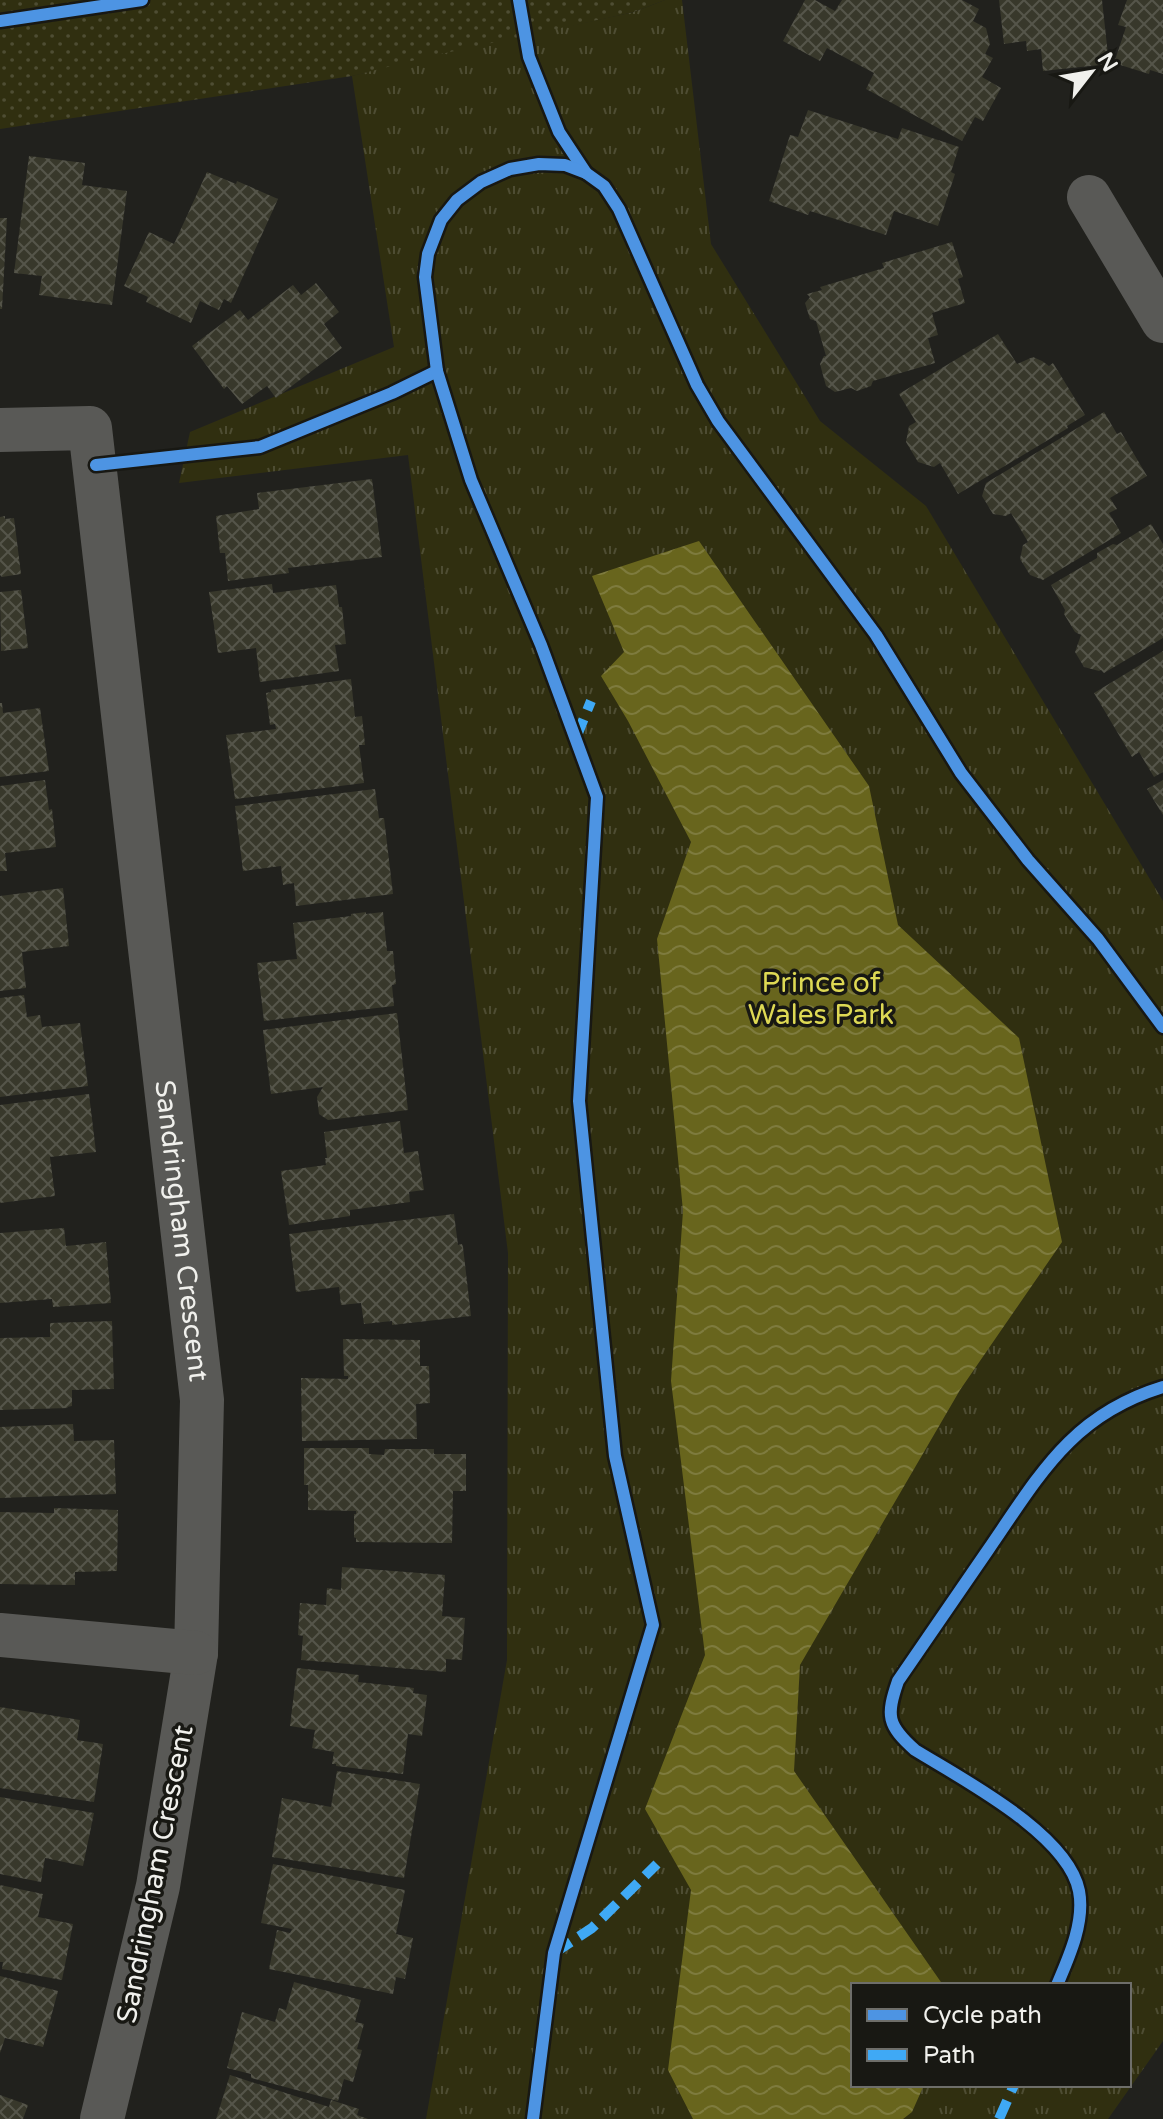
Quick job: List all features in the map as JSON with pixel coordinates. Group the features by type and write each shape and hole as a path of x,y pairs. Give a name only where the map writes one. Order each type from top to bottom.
{"street":[{"path":"1089,197 1163,321"},
{"name":"Sandringham Crescent","path":"0,430 90,428 202,1400 196,1653 158,1886 102,2119"},
{"path":"0,1635 196,1653"}],"green space":[{"path":"0,0 665,0 634,12 352,76 0,129"},
{"name":"Prince of Wales Park","path":"665,0 682,0 711,244 820,421 926,506 1163,901 1163,2041 1131,2086 1131,1983 851,1983 851,2087 1131,2087 1108,2119 426,2119 507,1660 508,1253 408,455 179,483 190,432 394,347 352,76 634,12"}],"water":[{"path":"699,541 869,786 898,925 1019,1038 1062,1242 960,1390 800,1665 794,1771 942,1983 851,1983 851,2087 923,2087 912,2112 903,2119 693,2119 668,2070 691,1890 645,1809 705,1655 671,1381 683,1211 657,939 691,842 601,676 624,652 592,576"}],"building":[{"path":"805,0 815,0 835,11 842,0 962,0 979,9 973,21 986,28 990,44 985,54 993,58 982,77 1001,88 983,121 975,117 962,141 866,89 874,73 827,48 820,61 783,41"},
{"path":"999,0 1102,0 1109,64 1043,71 1041,49 1027,51 1026,41 1004,44"},
{"path":"1127,0 1163,0 1163,74 1150,70 1149,74 1114,63 1126,27 1118,25"},
{"path":"808,110 898,139 902,128 959,147 951,172 955,174 938,226 894,211 886,235 810,211 808,215 769,201 790,135 798,137"},
{"path":"29,156 85,163 82,185 127,191 112,305 39,295 42,276 14,273"},
{"path":"207,172 278,199 231,303 224,299 219,310 200,301 191,323 146,302 148,297 124,286 149,232 174,244"},
{"path":"0,218 7,218 2,309 0,309"},
{"path":"952,242 963,277 958,279 965,303 932,313 938,335 928,338 935,363 873,381 871,386 857,391 851,388 835,392 826,386 820,364 826,356 816,321 810,319 805,303 810,297 807,294 822,290 820,287 884,268 882,263"},
{"path":"316,283 339,312 324,324 342,348 276,398 267,386 242,404 227,386 224,389 192,346 240,310 248,320 293,285 301,295"},
{"path":"998,334 1017,364 1033,357 1049,366 1053,363 1085,415 958,494 940,463 934,467 918,462 906,442 909,426 916,422 899,394"},
{"path":"1104,412 1117,434 1121,432 1147,476 1110,498 1117,509 1109,513 1121,533 1043,580 1030,575 1020,559 1023,545 1028,542 1011,513 1006,516 993,514 982,496 986,483"},
{"path":"372,479 382,557 288,568 289,573 228,581 225,553 220,553 216,516 259,509 257,493"},
{"path":"5,516 5,519 14,518 21,574 2,577 0,517"},
{"path":"1151,524 1163,544 1163,638 1104,673 1084,667 1075,652 1081,635 1075,632 1064,614 1065,610 1051,585 1097,558 1097,553 1113,544 1117,545"},
{"path":"272,584 273,593 336,585 346,644 335,645 339,671 260,682 256,648 218,653 209,592"},
{"path":"21,590 28,648 1,651 0,592"},
{"path":"1163,651 1163,772 1154,777 1139,752 1132,757 1094,693"},
{"path":"351,679 355,717 362,716 365,745 359,745 364,783 235,799 226,735 276,729 275,724 270,725 266,693"},
{"path":"0,703 3,713 40,708 49,771 0,777"},
{"path":"45,780 56,847 5,853 7,871 0,871 0,786"},
{"path":"1163,780 1163,815 1147,789"},
{"path":"375,789 379,818 384,818 393,894 296,906 294,883 283,885 281,866 243,871 235,806"},
{"path":"63,888 69,946 22,952 26,988 0,991 0,896"},
{"path":"383,912 387,951 393,951 394,1006 264,1021 257,963 297,959 293,923"},
{"path":"24,995 27,1017 40,1015 42,1027 80,1023 88,1086 0,1097 0,998"},
{"path":"397,1013 408,1110 328,1120 319,1114 317,1097 323,1087 271,1094 263,1030"},
{"path":"89,1094 96,1152 50,1157 55,1196 0,1203 0,1105"},
{"path":"400,1121 404,1153 418,1151 424,1190 409,1192 410,1202 350,1210 350,1216 289,1225 281,1171 326,1165 324,1132"},
{"path":"454,1214 458,1245 462,1244 463,1247 471,1316 392,1325 392,1321 364,1324 361,1303 341,1305 339,1287 296,1292 289,1234"},
{"path":"64,1228 66,1246 106,1242 111,1303 53,1307 52,1299 0,1303 0,1233"},
{"path":"112,1321 114,1389 72,1390 72,1406 68,1408 0,1410 0,1338 50,1337 50,1323"},
{"path":"343,1339 420,1340 420,1366 429,1366 430,1403 416,1404 417,1439 302,1441 301,1378 348,1379 344,1376"},
{"path":"73,1424 74,1441 114,1440 116,1494 0,1498 0,1427"},
{"path":"304,1448 369,1448 369,1454 384,1455 385,1449 434,1449 434,1454 466,1454 466,1491 453,1491 452,1543 356,1542 356,1511 308,1510"},
{"path":"54,1508 118,1510 117,1571 75,1572 75,1585 0,1584 0,1512 54,1513"},
{"path":"342,1567 445,1575 442,1616 465,1618 462,1660 446,1659 446,1672 301,1660 303,1636 298,1635 300,1603 326,1605 327,1588 341,1590"},
{"path":"297,1668 359,1675 358,1682 414,1688 413,1693 427,1695 422,1736 408,1734 403,1774 336,1766 332,1764 334,1752 312,1748 315,1730 290,1726"},
{"path":"0,1707 80,1720 77,1740 103,1744 94,1802 0,1788"},
{"path":"337,1771 420,1784 404,1878 272,1857 282,1798 331,1807"},
{"path":"0,1797 94,1813 83,1866 45,1858 41,1882 0,1874"},
{"path":"273,1864 405,1890 396,1934 413,1938 405,1979 396,1977 393,1994 269,1969 277,1930 290,1933 292,1929 261,1923"},
{"path":"0,1885 43,1894 38,1917 73,1924 62,1980 2,1969"},
{"path":"0,1976 58,1991 43,2047 5,2038 0,2053"},
{"path":"294,1982 361,2000 355,2022 364,2024 357,2049 362,2050 353,2082 344,2079 338,2101 251,2078 251,2074 227,2068 242,2012 275,2022 279,2008 286,2010"},
{"path":"230,2075 329,2107 331,2100 359,2109 357,2115 368,2119 216,2119"},
{"path":"0,2095 28,2105 23,2119 0,2119"}],"marked path":[{"path":"576,738 591,701"},
{"path":"554,1953 592,1928 657,1864"},
{"path":"999,2119 1013,2087"}],"cycle path":[{"path":"0,21 142,0"},
{"path":"519,0 529,57 559,132 586,173"},
{"path":"533,2119 554,1953 653,1625 615,1456 579,1101 597,797 541,645 471,480 437,371 425,277 428,254 441,220 457,200 481,182 510,169 539,164 565,165 586,173 604,186 619,209 697,385 718,421 876,635 961,773 1028,860 1098,939 1163,1027"},
{"path":"96,465 260,447 392,393 437,371"},
{"path":"1058,1983 1075,1939 1080,1915 1079,1891 1071,1870 1035,1829 985,1792 915,1750 894,1726 892,1703 898,1681 1024,1497 1060,1451 1104,1414 1131,1399 1163,1387"}]}
